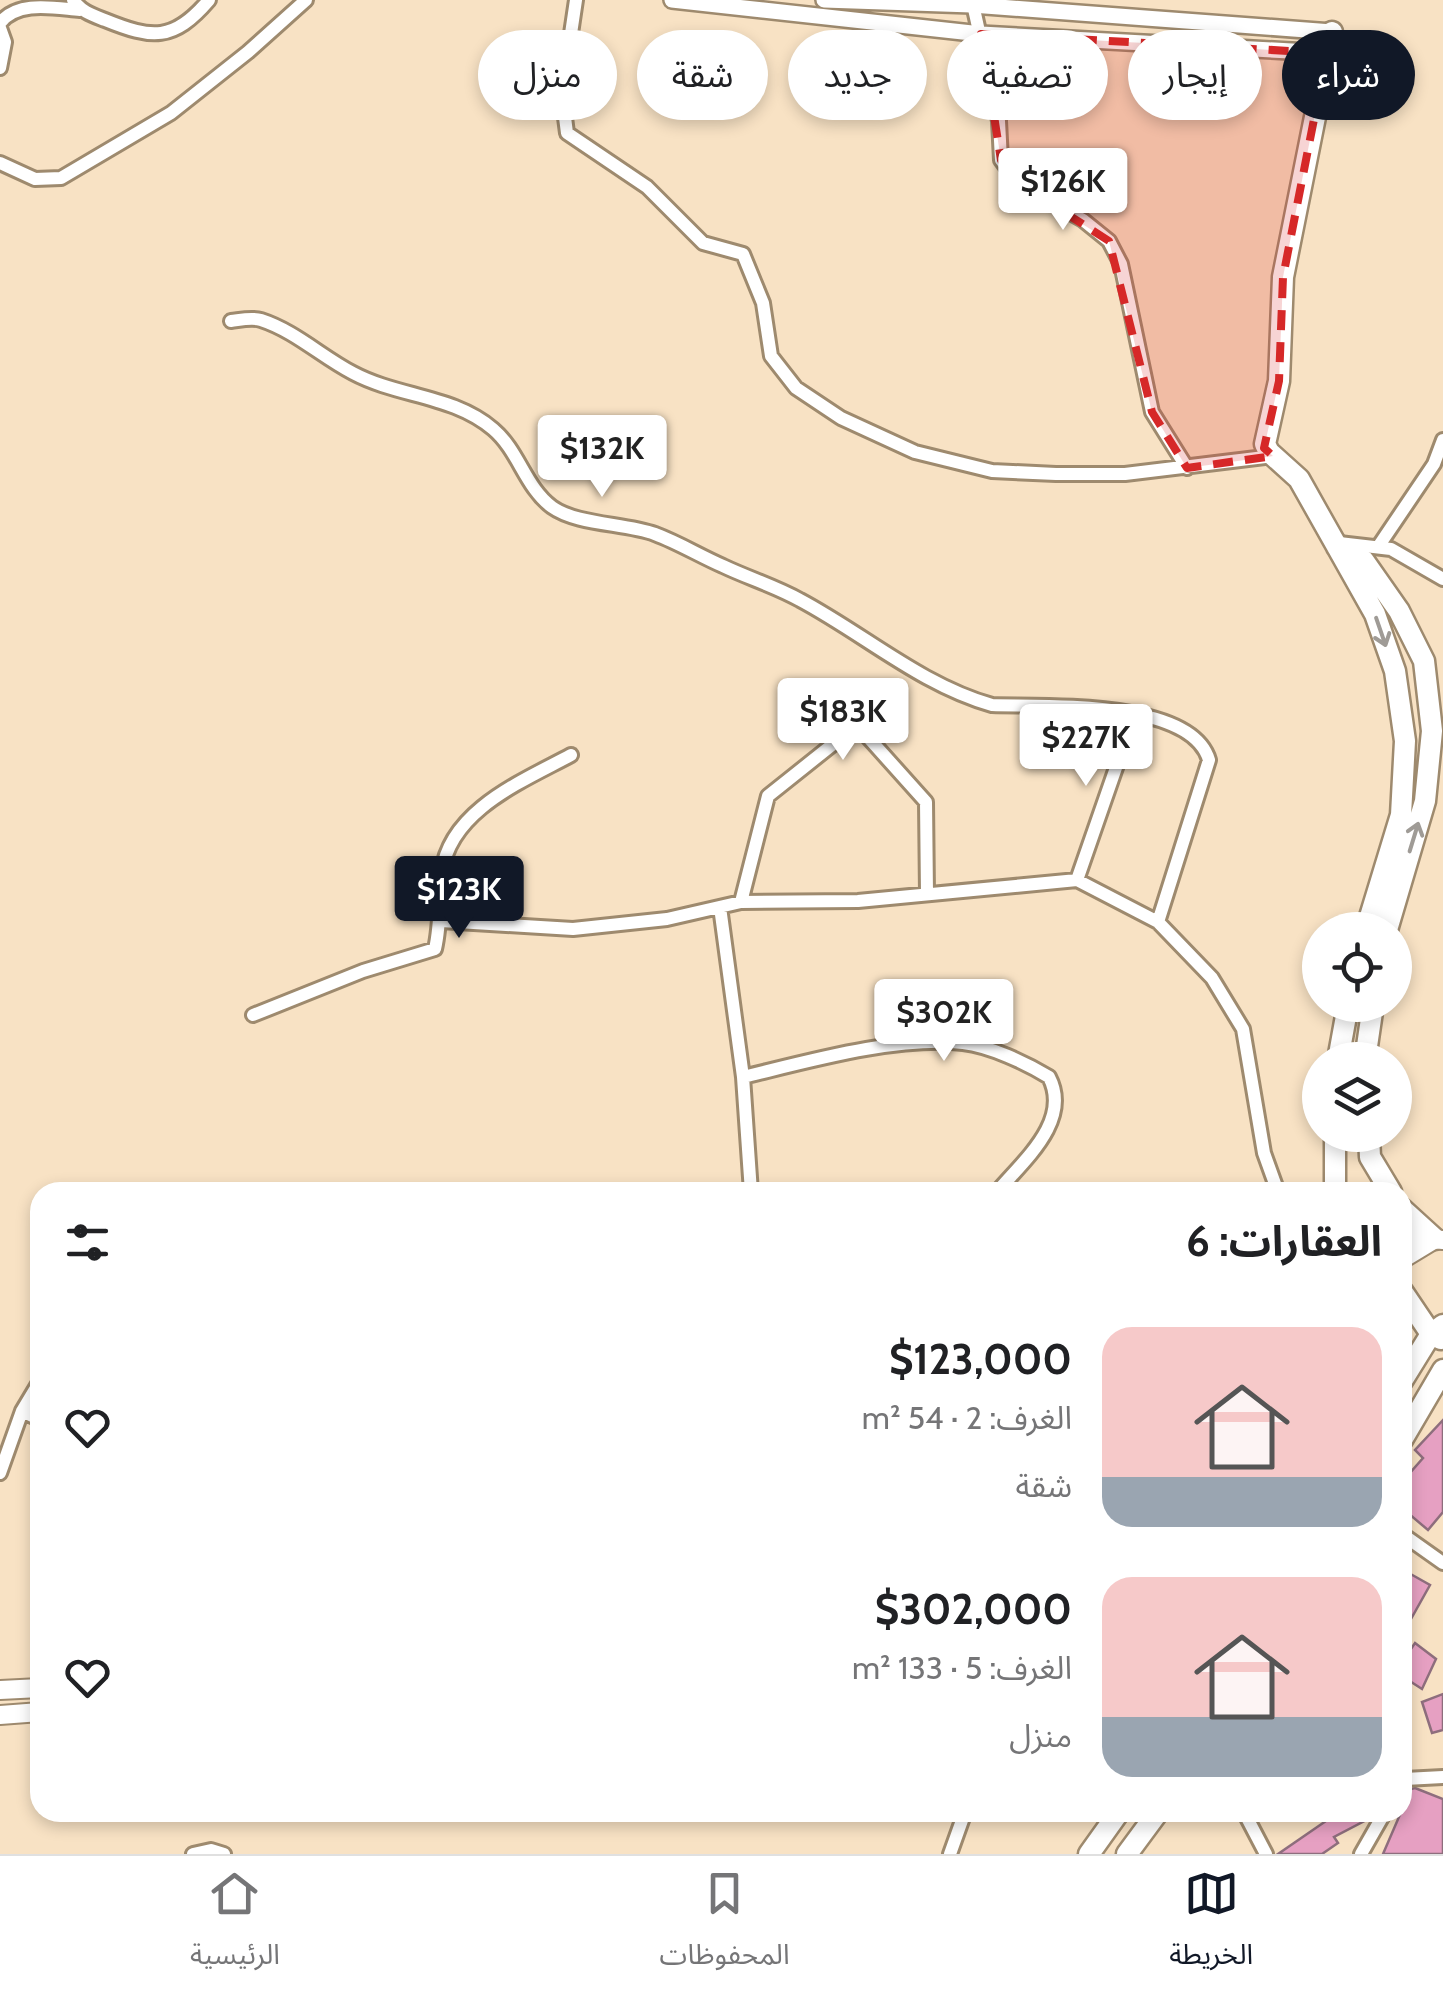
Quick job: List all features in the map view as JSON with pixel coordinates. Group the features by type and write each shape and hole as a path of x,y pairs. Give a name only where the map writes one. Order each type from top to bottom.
{"main road":[{"path":"1314,120 1283,277 1279,381 1265,444 1299,479 1375,614 1394,672 1406,741 1401,815 1371,912"},
{"path":"1335,545 1364,561 1399,611 1424,661 1432,732 1425,801 1391,912"},
{"path":"1335,1152 1335,1182"},
{"path":"1370,1152 1385,1182"},
{"path":"1412,1217 1439,1239"},
{"path":"1412,1237 1439,1239"},
{"path":"1412,1254 1439,1239"},
{"path":"1412,1302 1439,1333 1412,1358"},
{"path":"1412,1366 1440,1373 1412,1422"},
{"path":"0,1690 30,1688"},
{"path":"0,1715 30,1713"},
{"path":"1089,1854 1112,1822"},
{"path":"1127,1854 1151,1822"}],"street":[{"path":"0,68 5,42 0,26 18,9 77,5 141,35 164,33 184,24 209,0"},
{"path":"0,163 35,178 61,178 171,114 306,0"},
{"path":"576,0 562,94 566,133 648,187 703,243 743,254 764,303 771,356 796,388 841,418 915,452 992,471 1125,474 1273,456"},
{"path":"672,0 947,30"},
{"path":"824,0 972,2 1282,37"},
{"path":"972,2 980,30"},
{"path":"1108,37 1282,41"},
{"path":"1000,120 1001,160 1018,184 1083,220 1109,241 1121,264 1152,412 1188,468"},
{"path":"231,321 258,319 306,343 354,374 454,405 493,429 514,454 532,486 554,508 578,517 640,528 682,544 800,600 904,665 979,702 992,706 1135,712 1191,732 1209,760 1158,922"},
{"path":"1378,547 1434,464 1443,440"},
{"path":"1335,545 1391,549 1443,579"},
{"path":"1076,880 1135,712"},
{"path":"741,902 768,796 857,725 926,802 927,894"},
{"path":"254,1015 363,971 435,950 441,921 442,868 459,829 496,796 571,755"},
{"path":"441,921 573,929 667,919 741,902 858,901 1076,880 1158,922 1212,978 1243,1029 1264,1153 1274,1182"},
{"path":"720,907 743,1077 750,1182"},
{"path":"743,1077 825,1057 934,1042 968,1044 1035,1068 1049,1077 1057,1105 1050,1128 1006,1182"},
{"path":"0,1472 30,1397"},
{"path":"22,1410 30,1414"},
{"path":"1412,1541 1443,1563"},
{"path":"1412,1779 1443,1777"},
{"path":"950,1854 962,1822"},
{"path":"1249,1822 1266,1854"},
{"path":"1361,1854 1380,1822"},
{"path":"192,1854 211,1850 224,1854"}],"highlighted area":[{"path":"981,34 1327,53 1283,277 1279,381 1264,448 1273,456 1187,468 1152,412 1109,241 1018,183 1001,160"}],"building":[{"path":"1443,1420 1443,1512 1428,1530 1412,1516 1412,1471 1423,1458 1415,1450"},
{"path":"1412,1575 1430,1585 1412,1617"},
{"path":"1415,1643 1436,1659 1422,1689 1412,1682"},
{"path":"1443,1694 1443,1730 1432,1733 1422,1702"},
{"path":"1412,1789 1443,1799 1443,1854 1383,1854 1397,1822 1412,1822"},
{"path":"1324,1822 1362,1822 1334,1837 1338,1843 1322,1854 1278,1854"}]}
